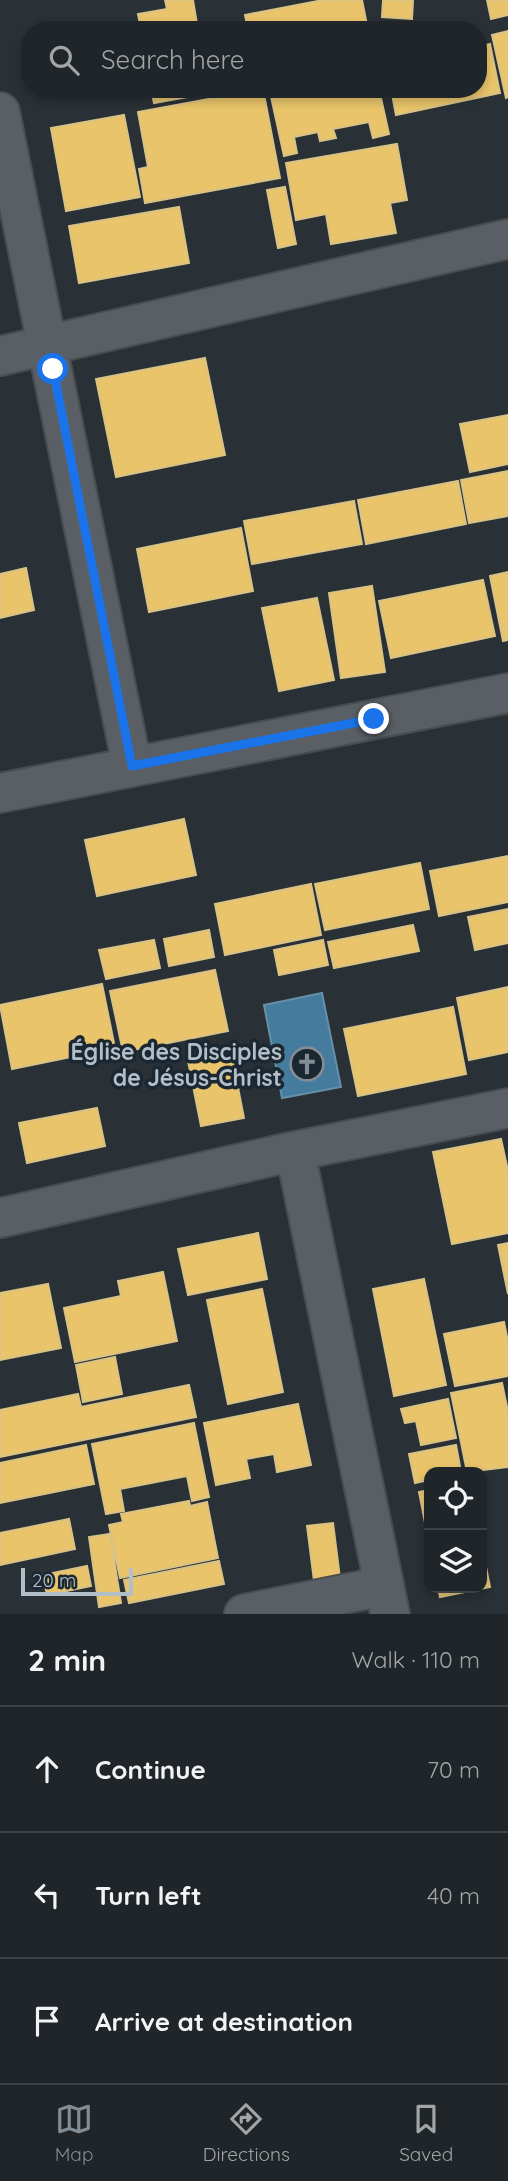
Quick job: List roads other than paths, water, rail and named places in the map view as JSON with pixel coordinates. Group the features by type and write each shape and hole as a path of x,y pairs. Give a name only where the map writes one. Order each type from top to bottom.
{"street":[{"path":"0,113 132,766"},
{"path":"0,355 508,239"},
{"path":"0,793 508,693"},
{"path":"0,1218 508,1108"},
{"path":"244,1614 387,1600 295,1152"}],"place":[{"name":"Église des Disciples de Jésus-Christ","path":"307,1064"}]}
